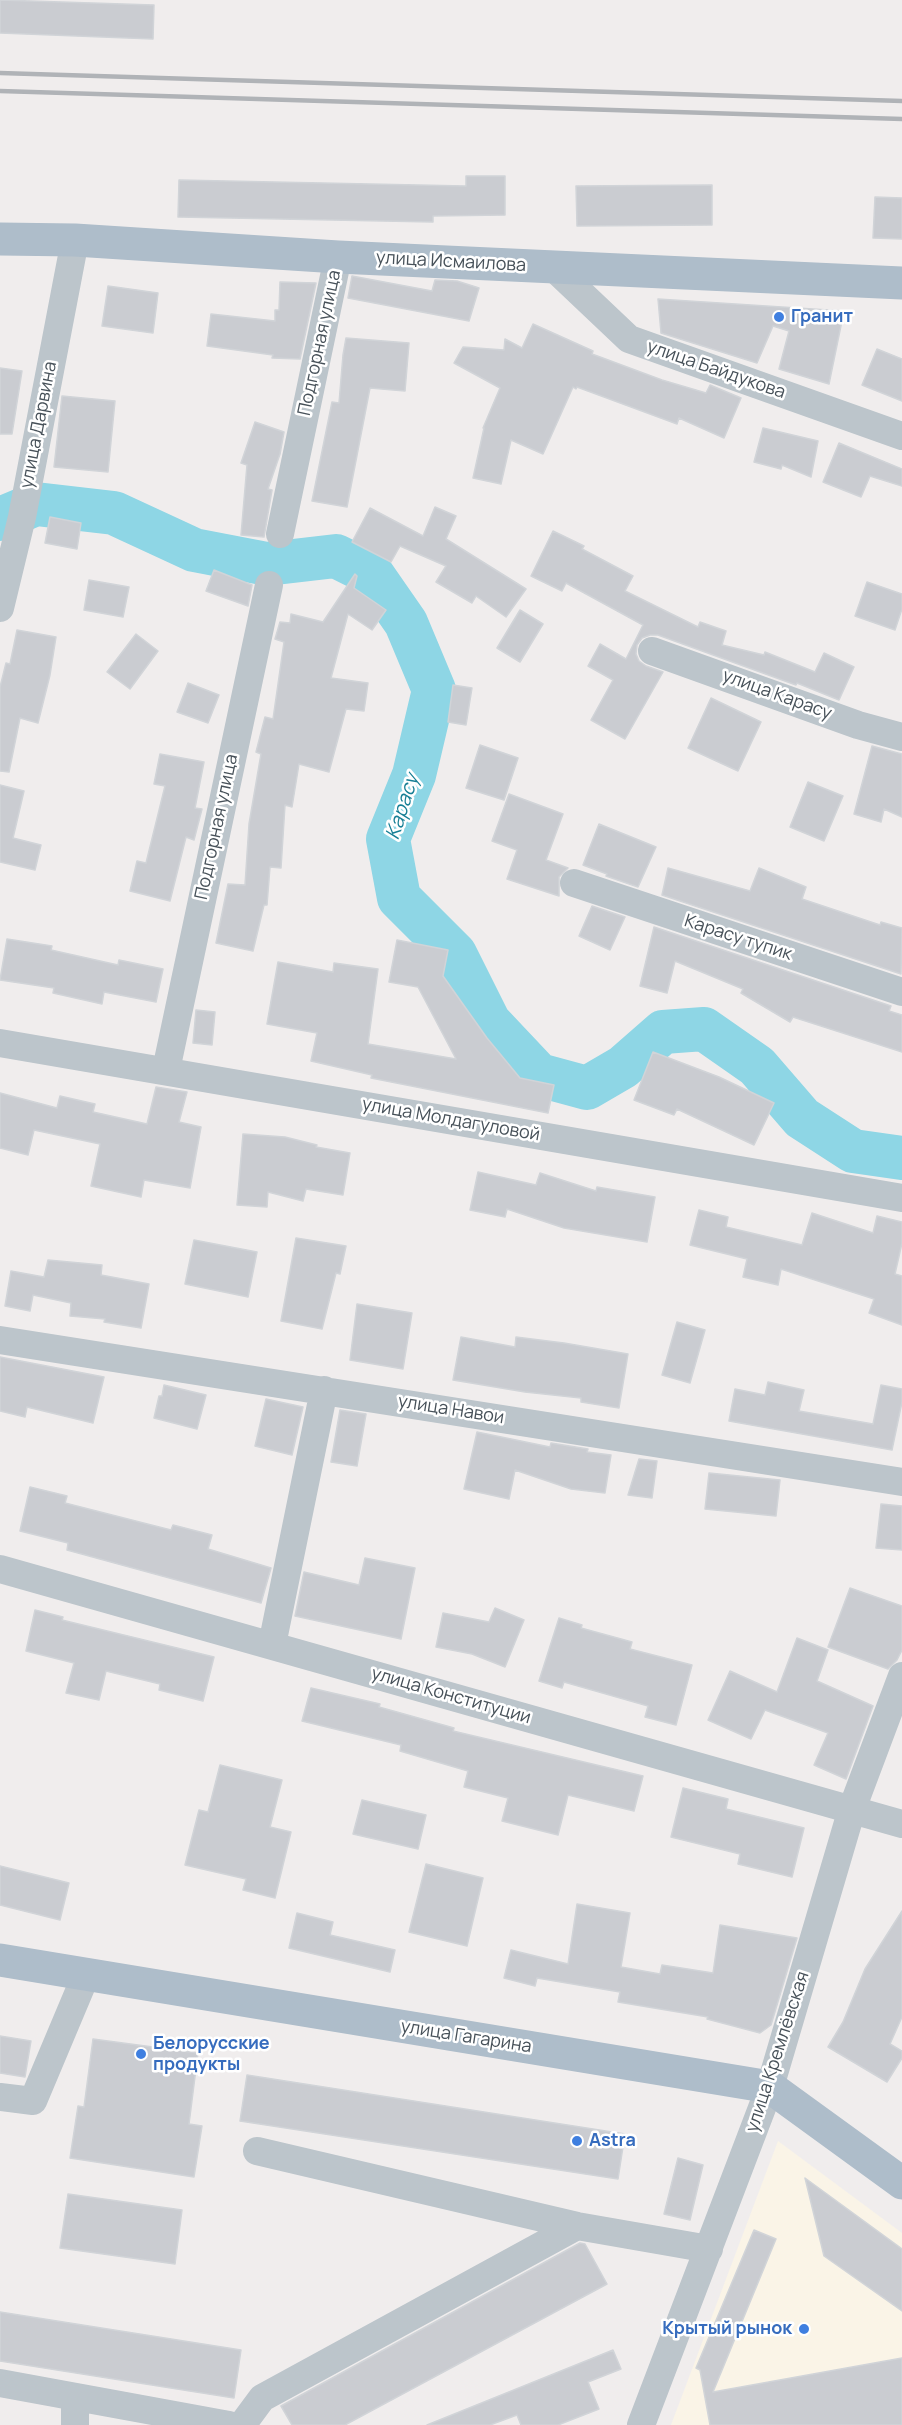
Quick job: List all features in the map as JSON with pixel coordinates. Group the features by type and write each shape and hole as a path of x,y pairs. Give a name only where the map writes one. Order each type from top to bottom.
{"main road":[{"name":"улица Исмаилова","path":"0,238 75,240 339,257 902,283"},
{"name":"улица Гагарина","path":"0,1960 770,2087 902,2183"}],"street":[{"name":"улица Дарвина","path":"0,608 24,504 75,240"},
{"name":"Подгорная улица","path":"280,534 339,257"},
{"name":"улица Байдукова","path":"553,267 629,339 902,436"},
{"name":"Подгорная улица","path":"166,1070 269,585"},
{"name":"улица Карасу","path":"652,651 858,724 902,737"},
{"name":"Карасу тупик","path":"574,883 902,992"},
{"name":"улица Молдагуловой","path":"0,1043 901,1195"},
{"name":"улица Навои","path":"0,1340 902,1482"},
{"path":"272,1645 324,1390"},
{"name":"улица Конституции","path":"0,1569 902,1824"},
{"name":"улица Кремлёвская","path":"641,2425 770,2087 852,1809 902,1676"},
{"path":"0,2097 33,2101 86,1975"},
{"path":"257,2151 577,2226 709,2249"},
{"path":"242,2425 262,2398 577,2226"},
{"path":"0,2384 75,2412 229,2425"}],"shaded area":[{"name":"Крытый рынок","path":"778,2141 902,2233 902,2425 671,2425"}],"building":[{"path":"0,0 154,5 153,39 0,33"},
{"path":"466,176 505,176 505,215 433,216 433,222 178,217 179,180 466,186"},
{"path":"712,185 712,225 577,226 576,186"},
{"path":"875,197 902,198 902,239 873,238"},
{"path":"352,276 432,291 435,280 457,281 479,288 469,321 348,298"},
{"path":"280,282 316,283 300,359 272,358 273,355 207,346 211,314 275,321 275,310 279,310"},
{"path":"108,286 158,293 153,333 102,326"},
{"path":"658,299 844,311 829,384 779,369 789,331 773,326 757,363 661,333"},
{"path":"533,324 593,351 592,354 662,380 706,393 710,385 741,398 724,438 679,418 677,424 573,387 543,454 511,440 501,484 473,478 483,428 500,388 454,363 463,347 504,350 505,339 522,348"},
{"path":"346,338 409,343 405,391 370,388 347,507 312,501 332,402 339,403"},
{"path":"877,349 902,359 902,401 862,385"},
{"path":"0,368 22,371 12,434 0,434"},
{"path":"62,396 115,401 108,472 54,467"},
{"path":"255,422 284,432 280,454 268,489 272,490 264,537 241,535 247,465 241,463"},
{"path":"763,428 818,441 811,477 782,465 781,469 754,462"},
{"path":"839,443 902,469 902,486 870,476 861,497 823,482"},
{"path":"435,507 456,516 446,539 526,589 506,617 476,596 472,603 436,582 446,566 400,546 391,562 352,542 370,508 423,536"},
{"path":"50,517 81,523 77,549 45,543"},
{"path":"553,531 584,546 582,549 633,576 625,591 698,627 700,622 726,631 722,645 764,655 765,652 815,672 824,653 854,667 839,700 797,683 796,685 658,635 650,635 642,638 637,645 636,654 639,661 646,666 663,672 625,739 591,720 613,680 588,666 600,644 626,659 643,625 566,583 562,591 531,576"},
{"path":"214,570 252,585 248,606 206,591"},
{"path":"355,574 357,576 354,588 386,610 372,630 348,614 331,678 368,683 364,711 346,709 329,772 299,764 292,807 285,805 281,868 270,867 267,905 264,905 253,951 216,943 228,884 245,885 249,824 261,754 256,752 265,717 273,719 284,642 275,639 280,622 290,623 291,614 323,622"},
{"path":"89,580 129,587 123,617 84,610"},
{"path":"867,582 902,594 902,609 895,630 855,616"},
{"path":"520,610 543,624 520,662 497,648"},
{"path":"17,630 56,637 50,675 38,723 20,718 9,772 0,771 0,687 6,663 10,664"},
{"path":"136,634 158,651 130,689 107,672"},
{"path":"188,683 219,695 208,723 177,712"},
{"path":"453,685 472,688 466,725 448,722"},
{"path":"711,698 761,722 738,771 688,748"},
{"path":"480,745 518,758 504,800 466,788"},
{"path":"872,746 902,754 902,817 884,809 881,822 854,814"},
{"path":"160,754 204,762 195,808 202,809 194,840 186,837 170,901 130,891 137,861 146,863 165,786 154,784"},
{"path":"808,782 843,796 824,841 790,827"},
{"path":"0,785 24,791 13,838 41,845 35,870 0,862"},
{"path":"509,794 563,814 546,860 568,868 559,877 559,896 507,879 517,850 492,841"},
{"path":"599,824 656,847 638,887 583,865"},
{"path":"668,868 750,891 759,868 806,887 802,899 880,925 881,922 902,928 901,974 662,895"},
{"path":"592,906 625,917 610,950 579,936"},
{"path":"654,927 891,1006 889,1011 902,1015 902,1052 793,1017 790,1022 741,993 743,989 675,961 667,993 640,986"},
{"path":"7,939 52,946 51,950 118,965 119,960 163,969 156,1002 104,992 102,1004 53,993 54,988 0,980"},
{"path":"397,940 448,950 443,976 487,1038 520,1078 554,1085 548,1113 371,1078 372,1075 311,1061 317,1033 267,1024 278,962 333,972 334,963 378,969 368,1044 456,1059 418,987 389,982"},
{"path":"196,1010 215,1012 212,1045 193,1043"},
{"path":"653,1052 719,1077 774,1103 754,1145 677,1109 674,1115 634,1100"},
{"path":"156,1087 187,1092 179,1122 201,1127 190,1188 144,1180 141,1197 91,1186 100,1144 34,1130 28,1155 0,1148 0,1093 57,1108 60,1096 95,1104 93,1112 147,1124"},
{"path":"243,1134 285,1137 317,1145 316,1147 350,1153 343,1195 306,1189 303,1201 268,1192 267,1207 237,1205"},
{"path":"478,1172 536,1185 540,1173 596,1191 597,1187 655,1197 647,1242 564,1228 507,1209 505,1217 470,1210"},
{"path":"699,1210 728,1217 726,1227 802,1245 812,1213 873,1233 877,1216 902,1222 902,1243 895,1274 902,1276 902,1325 869,1313 874,1299 781,1269 778,1285 743,1277 747,1259 690,1245"},
{"path":"296,1238 346,1246 340,1274 336,1273 322,1329 281,1321"},
{"path":"194,1240 257,1252 248,1297 185,1284"},
{"path":"48,1260 102,1265 101,1275 149,1284 141,1328 104,1322 105,1319 70,1316 71,1303 33,1295 30,1311 5,1306 11,1271 44,1277"},
{"path":"357,1304 412,1313 403,1369 350,1360"},
{"path":"677,1322 705,1330 690,1383 662,1375"},
{"path":"461,1337 515,1347 516,1337 628,1354 619,1408 581,1402 581,1398 525,1392 453,1380"},
{"path":"0,1357 104,1377 93,1423 27,1407 25,1417 0,1411"},
{"path":"768,1382 804,1390 799,1411 873,1424 881,1385 902,1389 902,1402 892,1450 729,1421 735,1389 765,1395"},
{"path":"164,1385 206,1395 197,1429 154,1418"},
{"path":"266,1399 303,1407 292,1455 255,1446"},
{"path":"340,1410 366,1414 357,1466 331,1462"},
{"path":"477,1432 550,1447 551,1443 611,1455 605,1493 571,1489 515,1470 509,1499 464,1489"},
{"path":"639,1459 657,1461 652,1498 628,1495"},
{"path":"709,1473 780,1480 776,1516 705,1509"},
{"path":"30,1487 67,1496 65,1503 171,1530 173,1525 212,1535 208,1549 271,1568 261,1603 67,1550 68,1543 20,1531"},
{"path":"881,1504 902,1506 902,1550 876,1548"},
{"path":"365,1558 415,1568 401,1639 295,1616 304,1572 359,1585"},
{"path":"850,1588 902,1606 902,1650 897,1660 888,1669 828,1647"},
{"path":"495,1608 524,1620 505,1667 472,1654 436,1647 443,1613 489,1622"},
{"path":"35,1610 63,1617 62,1620 214,1657 203,1701 159,1690 160,1684 106,1671 99,1700 66,1693 74,1663 26,1651"},
{"path":"559,1618 582,1625 581,1628 632,1642 630,1649 692,1665 676,1725 645,1717 648,1706 564,1682 562,1688 539,1681"},
{"path":"797,1638 828,1650 817,1681 873,1706 846,1779 814,1765 828,1733 765,1710 751,1739 708,1720 730,1671 777,1692"},
{"path":"311,1688 380,1704 379,1707 454,1728 453,1731 643,1776 634,1811 568,1795 558,1835 502,1821 508,1798 464,1787 468,1771 400,1751 401,1745 302,1721"},
{"path":"220,1765 282,1780 270,1827 291,1832 275,1898 243,1890 246,1879 185,1865 199,1810 208,1812"},
{"path":"683,1788 728,1799 726,1809 804,1828 792,1877 738,1864 740,1854 671,1837"},
{"path":"362,1800 426,1815 418,1849 353,1834"},
{"path":"426,1864 483,1878 467,1946 409,1932"},
{"path":"0,1866 69,1883 60,1920 0,1905"},
{"path":"577,1904 630,1913 621,1967 660,1974 662,1965 713,1973 720,1925 797,1938 771,2025 760,2033 707,2019 708,2017 618,2002 620,1992 537,1978 535,1986 504,1978 511,1950 568,1964"},
{"path":"902,1911 902,2017 890,2044 902,2051 902,2058 887,2082 828,2047 843,2022 865,1969"},
{"path":"297,1913 333,1922 330,1935 395,1950 390,1972 289,1948"},
{"path":"0,2036 31,2041 25,2077 0,2073"},
{"path":"93,2039 198,2053 189,2124 202,2126 194,2177 70,2158 78,2106 84,2107"},
{"path":"247,2075 625,2134 618,2179 240,2121"},
{"path":"678,2158 703,2165 690,2220 664,2214"},
{"path":"805,2178 902,2249 902,2311 824,2256"},
{"path":"68,2194 182,2210 175,2264 60,2248"},
{"path":"754,2230 776,2239 713,2392 902,2358 902,2425 710,2425 700,2370 696,2368"},
{"path":"580,2243 585,2244 607,2284 345,2425 292,2425 281,2406"},
{"path":"0,2312 241,2350 234,2398 0,2361"},
{"path":"613,2350 621,2369 588,2382 599,2409 558,2425 521,2425 517,2415 490,2425 427,2425"}],"waterway":[{"name":"Карасу","path":"0,519 36,504 114,513 194,550 267,564 336,556 372,574 406,623 434,690 414,775 388,839 399,898 455,954 489,1022 539,1075 587,1088 623,1067 663,1032 704,1029 757,1066 802,1118 853,1151 902,1158"}],"railway":[{"path":"0,73 902,101"},
{"path":"0,91 902,119"}],"place":[{"name":"Гранит","path":"779,317"},
{"name":"Белорусские продукты","path":"141,2054"},
{"name":"Astra","path":"577,2141"},
{"name":"Крытый рынок","path":"804,2329"}]}
